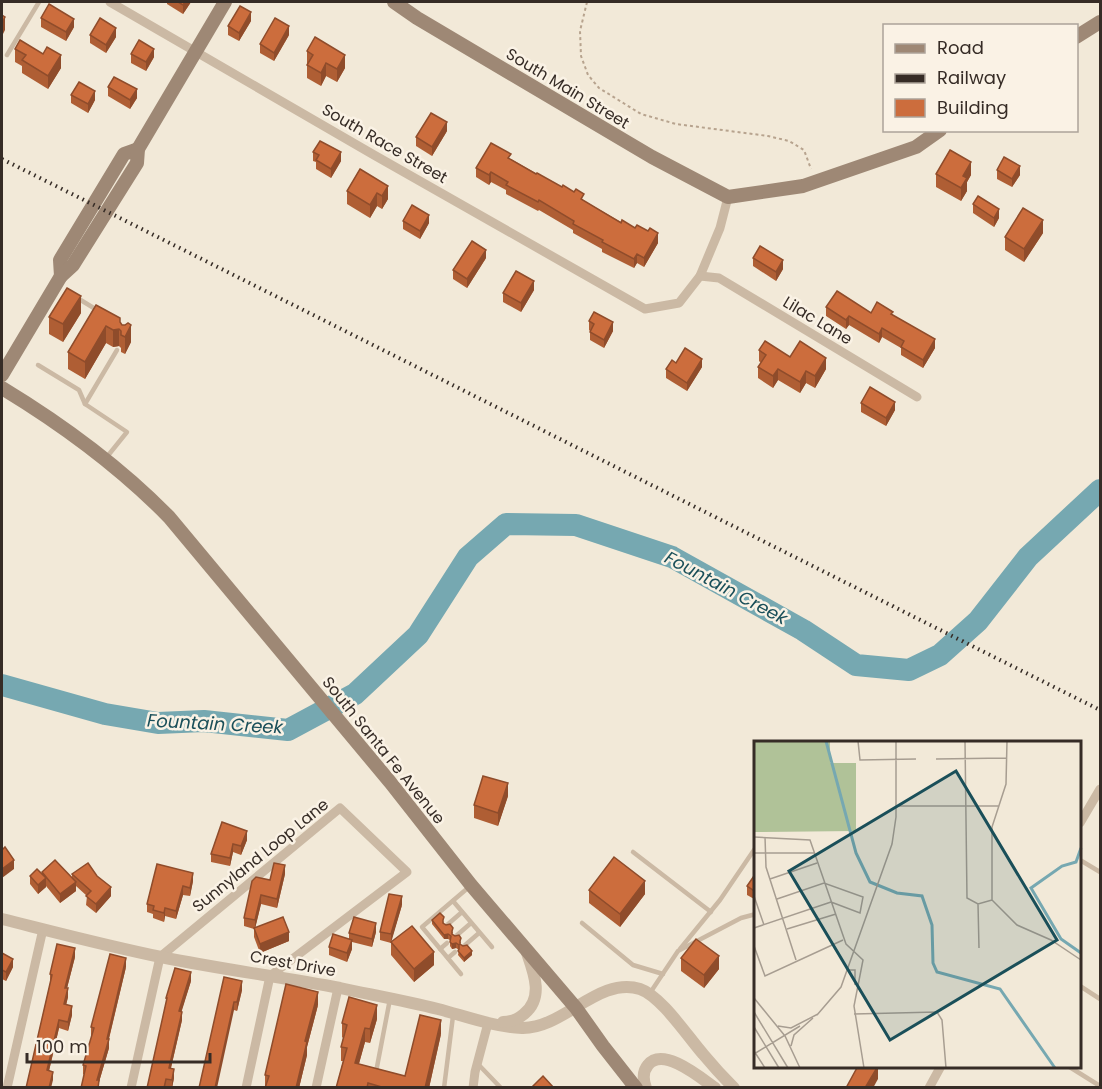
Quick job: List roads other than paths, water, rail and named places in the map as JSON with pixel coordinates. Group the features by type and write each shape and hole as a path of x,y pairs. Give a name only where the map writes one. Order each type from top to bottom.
{"main road":[{"path":"2,375 61,276 73,265 137,163 138,149 225,2"},
{"name":"South Main Street","path":"394,2 427,24 652,157 728,197"},
{"path":"1078,36 1101,22"},
{"path":"728,197 803,186 916,147 937,132"},
{"name":"South Santa Fe Avenue","path":"2,388 52,419 105,459 152,500 186,535 390,782 471,885 576,1008 636,1088"}],"street":[{"name":"South Race Street","path":"110,2 645,309 679,303 700,276"},
{"path":"700,276 720,228 728,197"},
{"name":"Lilac Lane","path":"700,276 719,278 917,397"},
{"path":"1081,821 1101,789"},
{"name":"Sunnyland Loop Lane","path":"160,957 340,808 407,872 270,976"},
{"name":"Crest Drive","path":"2,919 160,957 338,988 454,1013 488,1023 533,1027 576,1008"},
{"path":"7,1088 43,929"},
{"path":"473,1088 488,1023 511,1022 529,1011 533,1003 536,983 526,949"},
{"path":"131,1088 160,957"},
{"path":"246,1088 270,976"},
{"path":"576,1008 595,996 614,989 628,987 650,993 734,1088"},
{"path":"316,1088 338,988"},
{"path":"646,1088 643,1074 651,1061 657,1058 665,1058 687,1069 715,1088"},
{"path":"929,1088 940,1068"}],"lane":[{"path":"7,55 39,2"},
{"path":"79,299 99,311"},
{"path":"85,404 117,350"},
{"path":"38,365 79,390 85,404 127,432 105,459"},
{"path":"650,993 678,951 711,912 754,850"},
{"path":"633,852 711,912"},
{"path":"1081,861 1101,872"},
{"path":"461,974 422,927 471,885"},
{"path":"453,901 492,947"},
{"path":"447,925 462,912"},
{"path":"678,951 741,918 754,915"},
{"path":"456,936 471,923"},
{"path":"582,923 633,965 663,974"},
{"path":"431,938 439,932"},
{"path":"464,946 480,933"},
{"path":"440,949 447,943"},
{"path":"448,958 455,952"},
{"path":"1081,987 1101,999"},
{"path":"376,1072 390,999"},
{"path":"444,1088 454,1013"},
{"path":"477,1063 501,1088"},
{"path":"1071,1068 1101,1086"}],"waterway":[{"name":"Fountain Creek","path":"2,685 105,714 158,723 204,721 288,730 355,694 418,635 468,557 506,524 576,525 672,557 803,630 856,665 909,670 940,655 978,621 1028,557 1100,490"}],"railway":[{"path":"2,159 1100,710"}]}
